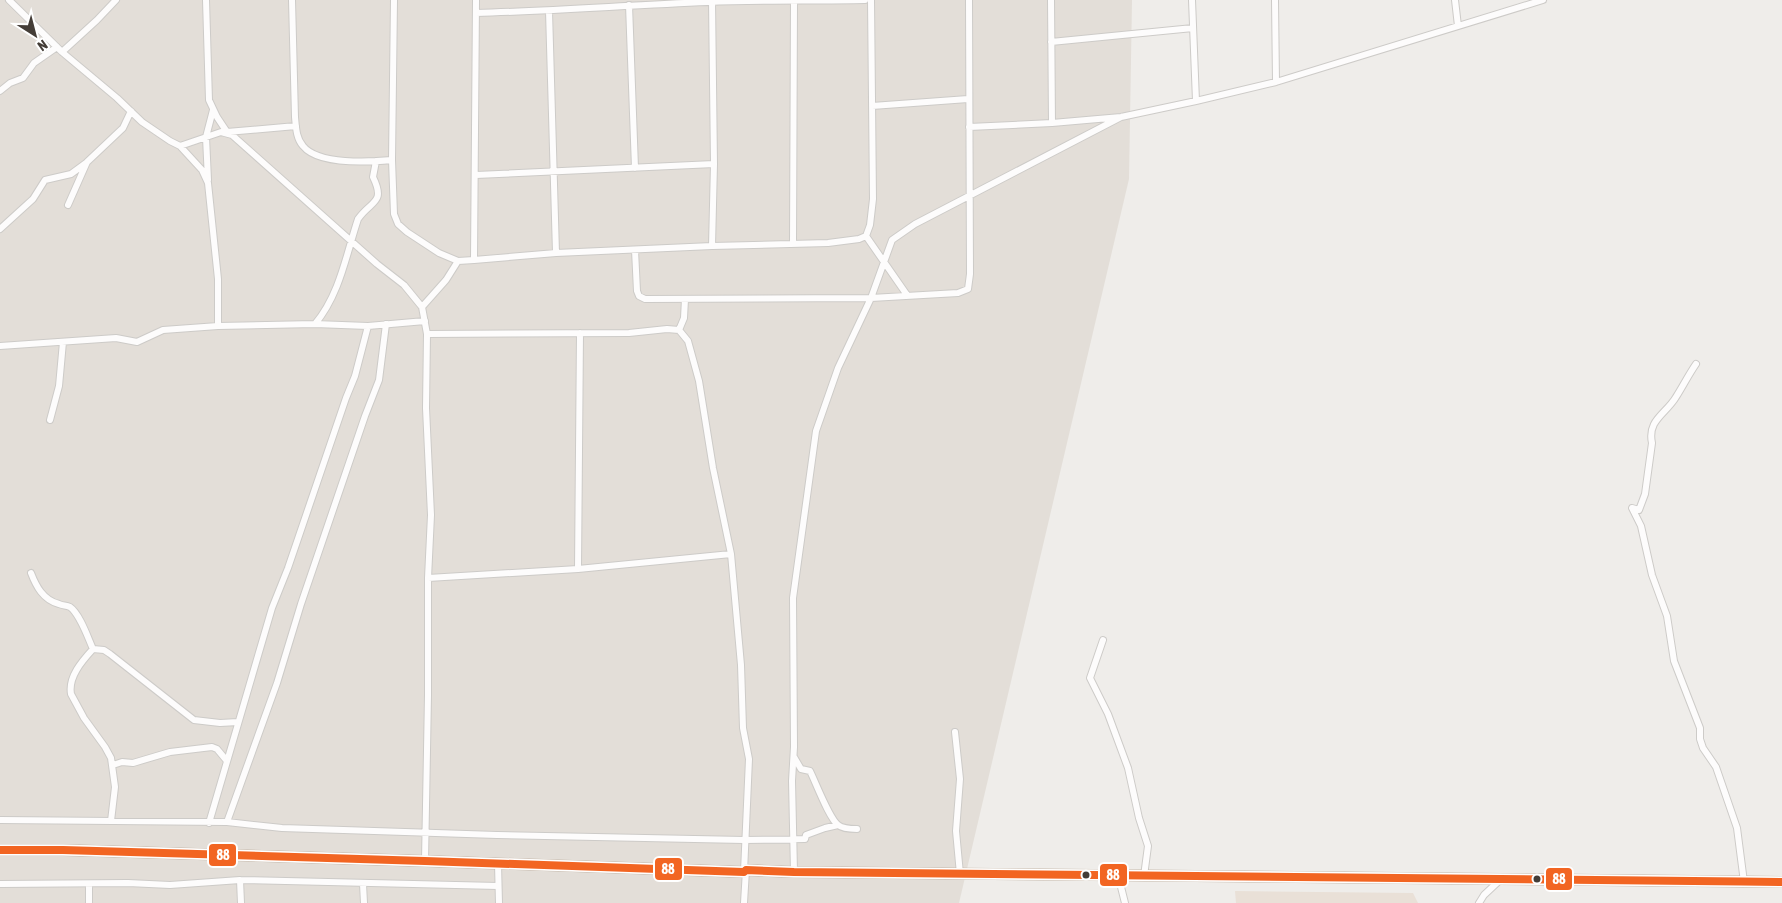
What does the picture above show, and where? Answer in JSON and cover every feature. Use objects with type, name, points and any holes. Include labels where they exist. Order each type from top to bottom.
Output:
[{"type":"highway","points":[[0,850],[63,850],[794,872],[1782,882]]},
{"type":"street","points":[[9,0],[60,49],[142,122],[180,146],[202,170],[208,183]]},
{"type":"street","points":[[0,91],[6,85],[23,78],[34,63],[60,49],[97,20],[116,0]]},
{"type":"street","points":[[206,0],[210,100],[213,110],[227,132],[377,264],[404,285],[422,307],[427,334],[426,408],[430,515],[425,861]]},
{"type":"street","points":[[292,0],[296,133],[302,145],[312,155],[326,158],[392,160]]},
{"type":"street","points":[[394,0],[392,160],[394,214],[398,224],[407,232],[440,253],[458,261],[556,253],[828,243],[859,239],[866,236],[870,225],[873,199],[871,0]]},
{"type":"street","points":[[474,260],[476,0]]},
{"type":"street","points":[[476,13],[549,12],[629,5],[712,1],[865,0]]},
{"type":"street","points":[[635,250],[639,296],[645,299],[871,298],[958,293],[968,288],[970,274],[969,0]]},
{"type":"street","points":[[1051,0],[1052,123]]},
{"type":"street","points":[[1192,0],[1196,101]]},
{"type":"street","points":[[1275,0],[1276,82]]},
{"type":"street","points":[[1455,0],[1458,26]]},
{"type":"street","points":[[969,127],[1121,117],[1196,101],[1276,82],[1542,0]]},
{"type":"street","points":[[712,1],[714,164],[712,246]]},
{"type":"street","points":[[793,244],[794,1]]},
{"type":"street","points":[[629,5],[635,168]]},
{"type":"street","points":[[549,12],[556,253]]},
{"type":"street","points":[[1052,42],[1193,28]]},
{"type":"street","points":[[872,106],[968,99]]},
{"type":"street","points":[[213,110],[206,137],[208,183],[218,278],[218,326]]},
{"type":"street","points":[[0,229],[33,199],[45,180],[71,174],[86,162],[118,133],[131,112]]},
{"type":"street","points":[[794,872],[795,839],[792,780],[794,756],[793,598],[816,431],[838,368],[871,298],[892,240],[900,233],[970,195],[1121,117]]},
{"type":"street","points":[[180,146],[221,132],[296,126]]},
{"type":"street","points":[[316,324],[334,297],[358,219],[378,198],[378,185],[373,177],[376,161]]},
{"type":"street","points":[[68,205],[86,162]]},
{"type":"street","points":[[476,175],[714,164]]},
{"type":"street","points":[[866,236],[907,295]]},
{"type":"street","points":[[422,307],[446,280],[458,261]]},
{"type":"street","points":[[679,330],[684,318],[685,299]]},
{"type":"street","points":[[0,346],[116,338],[137,342],[163,330],[218,326],[316,324],[368,326],[425,320]]},
{"type":"street","points":[[227,822],[277,683],[301,604],[379,380],[386,324]]},
{"type":"street","points":[[209,823],[272,608],[288,568],[355,376],[368,326]]},
{"type":"street","points":[[427,334],[629,334],[667,329],[679,330],[688,342],[699,381],[713,468],[731,554],[740,656],[743,728],[749,759],[744,840],[744,903]]},
{"type":"street","points":[[578,570],[580,333]]},
{"type":"street","points":[[50,420],[59,386],[64,342]]},
{"type":"street","points":[[1696,364],[1673,403],[1655,421],[1650,435],[1652,443],[1645,494],[1638,510],[1632,508],[1641,526],[1652,575],[1667,616],[1674,661],[1700,728],[1700,739],[1703,748],[1716,767],[1737,828],[1744,882]]},
{"type":"street","points":[[428,578],[578,570],[731,554]]},
{"type":"street","points":[[31,573],[34,582],[48,599],[73,609],[93,649]]},
{"type":"street","points":[[1103,640],[1090,678],[1108,714],[1128,768],[1139,818],[1148,846],[1144,876]]},
{"type":"street","points":[[93,649],[104,650],[110,654],[194,720],[220,724],[238,722]]},
{"type":"street","points":[[93,649],[76,671],[71,681],[70,690],[84,718],[105,747],[112,764],[115,787],[111,821]]},
{"type":"street","points":[[955,732],[960,779],[956,831],[960,874]]},
{"type":"street","points":[[112,764],[132,763],[170,752],[212,747],[217,749],[227,761]]},
{"type":"street","points":[[794,756],[801,769],[810,771],[829,812],[838,825],[848,829],[858,829]]},
{"type":"street","points":[[0,820],[227,822],[282,828],[425,833],[744,840],[805,839],[806,835],[838,825]]},
{"type":"street","points":[[498,864],[499,903]]},
{"type":"street","points":[[1118,875],[1125,903]]},
{"type":"street","points":[[1479,903],[1484,894],[1502,878]]},
{"type":"street","points":[[0,884],[29,882],[170,885],[240,880],[498,886]]},
{"type":"street","points":[[240,880],[241,903]]},
{"type":"street","points":[[89,884],[89,903]]},
{"type":"street","points":[[363,884],[364,903]]},
{"type":"shaded area","points":[[0,0],[1132,0],[1129,179],[959,903],[0,903]]},
{"type":"shaded area","points":[[1235,891],[1413,893],[1418,903],[1236,903]]},
{"type":"transit line","name":"88","points":[[0,850],[63,850],[744,872],[746,870],[1782,882]]}]
